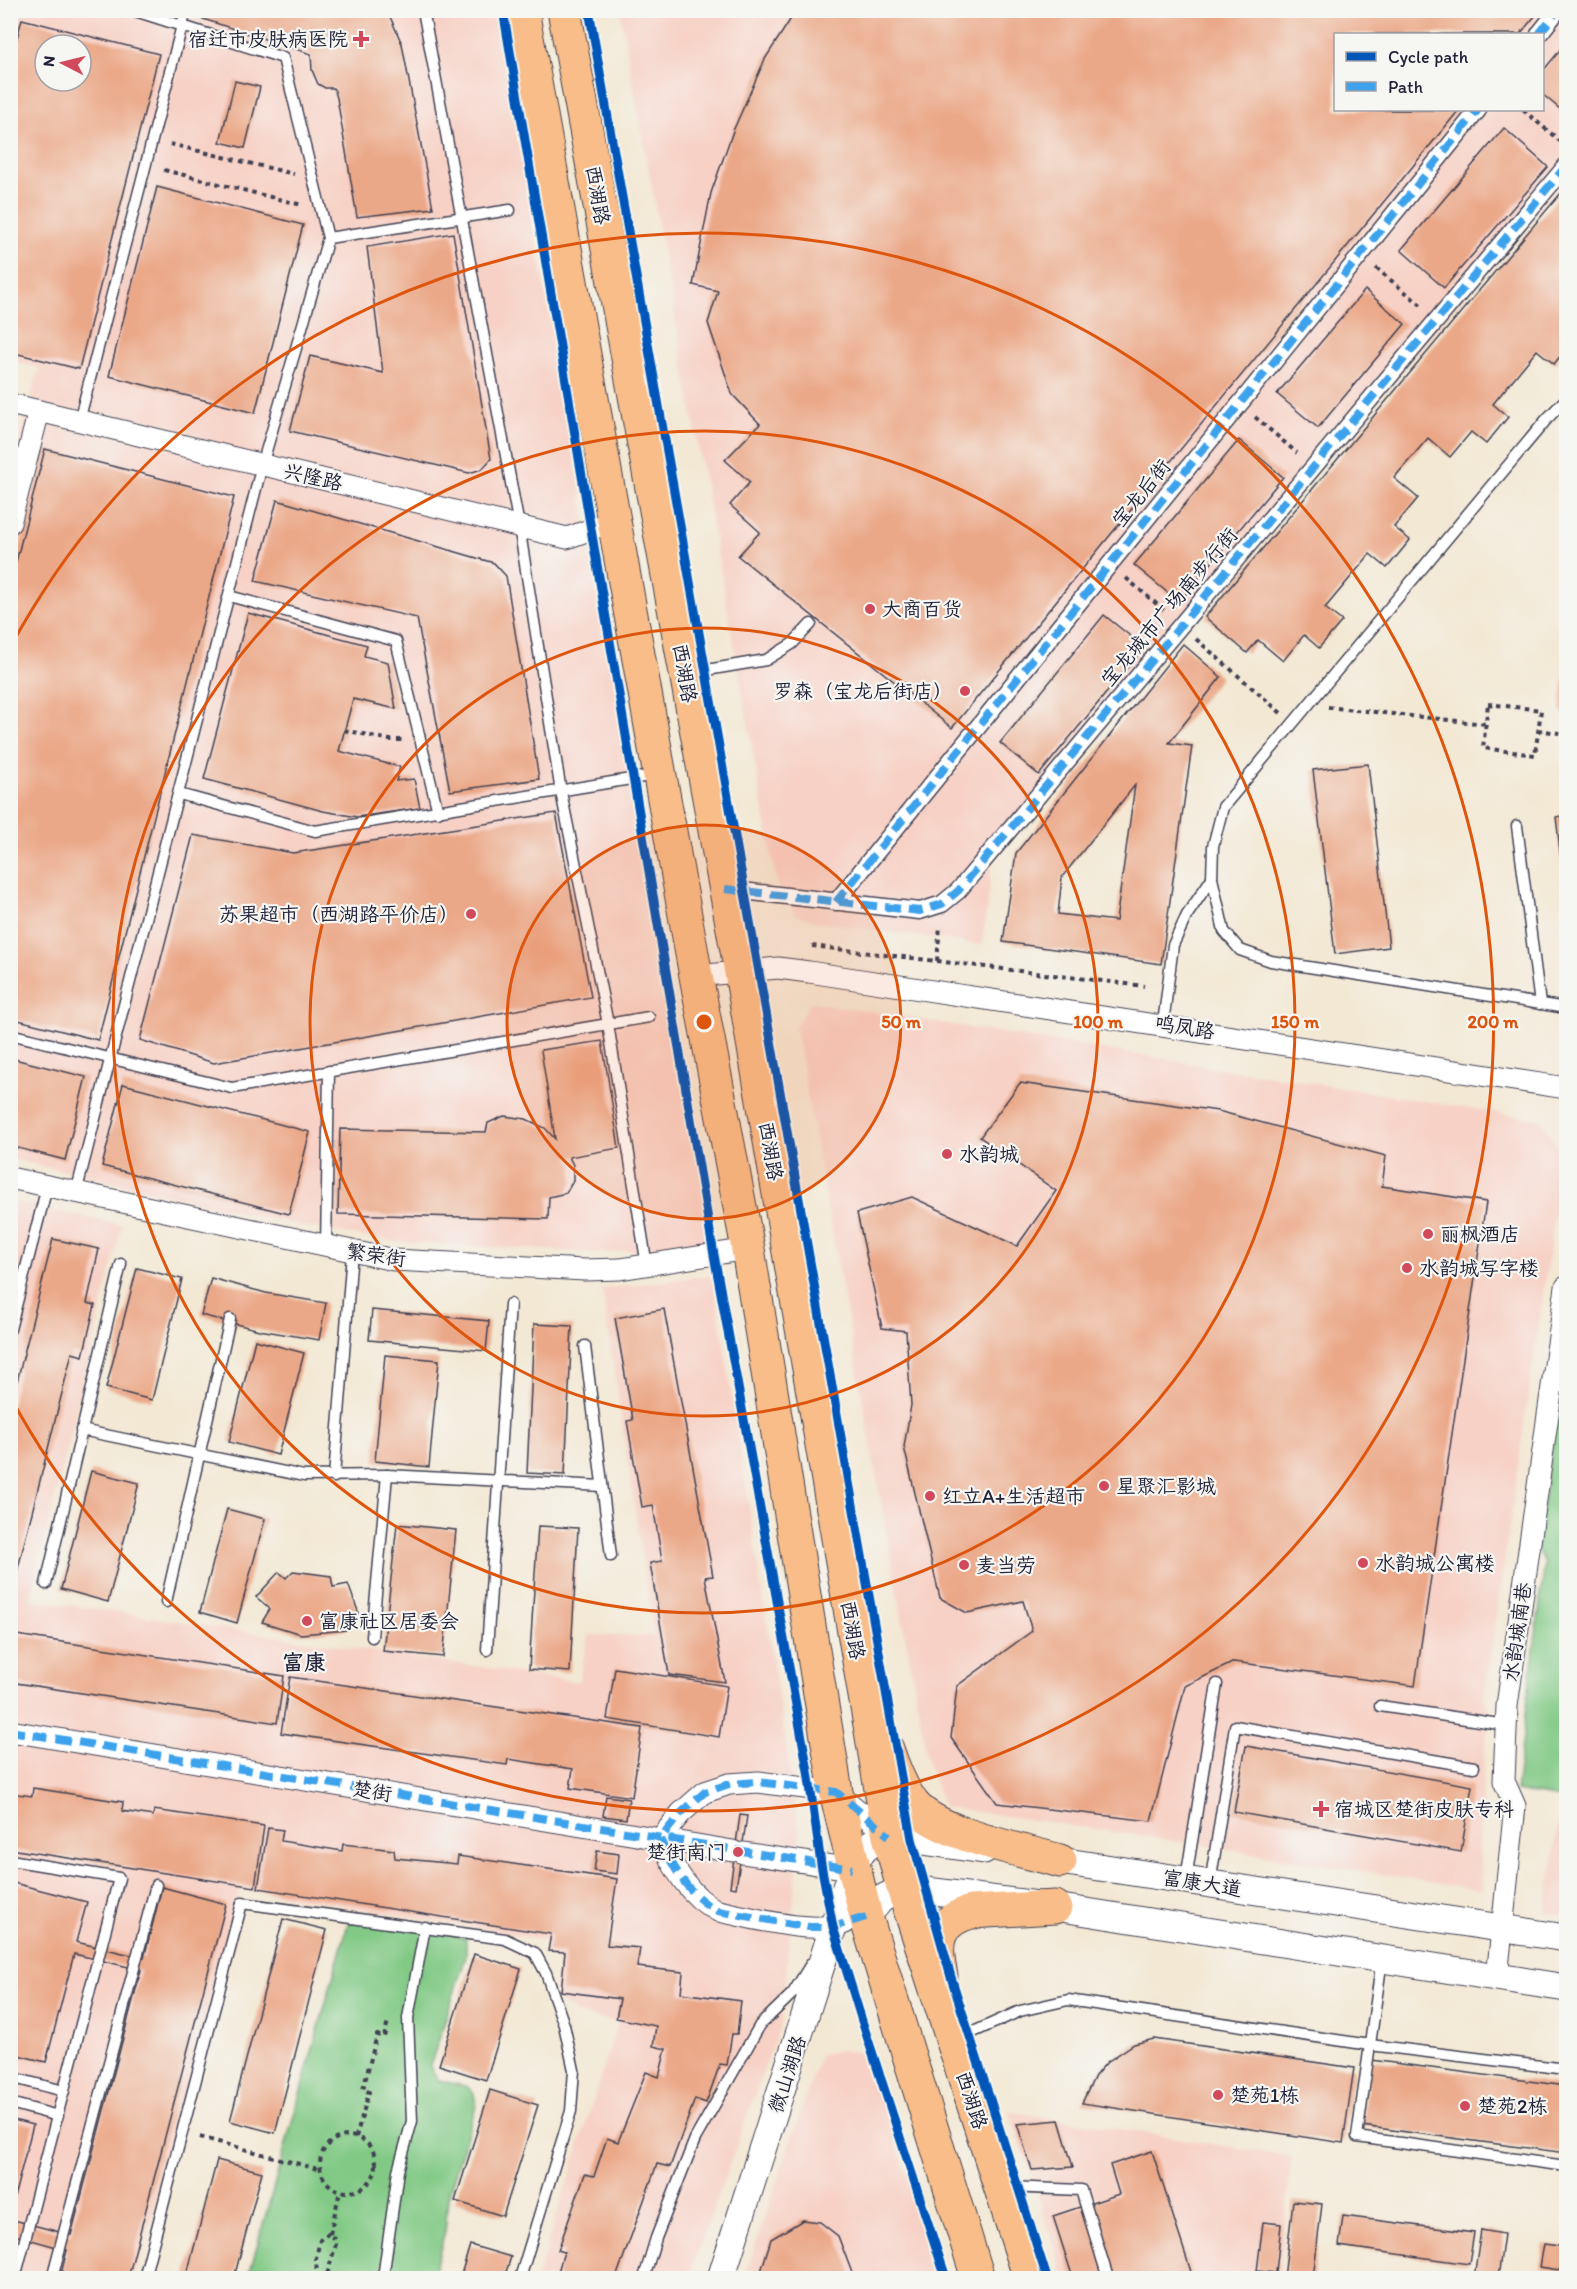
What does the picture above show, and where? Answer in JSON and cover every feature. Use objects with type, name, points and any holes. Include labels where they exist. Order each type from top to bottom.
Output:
[{"type":"main road","name":"西湖路","points":[[522,10],[696,976],[748,1250],[836,1792],[852,1869],[866,1917],[978,2278]]},
{"type":"main road","name":"西湖路","points":[[564,10],[741,972],[889,1836],[903,1888],[1030,2278]]},
{"type":"main road","points":[[860,1670],[892,1762],[914,1805],[950,1828],[1060,1861]]},
{"type":"main road","points":[[964,2078],[937,1958],[939,1938],[944,1925],[957,1916],[971,1912],[1055,1907]]},
{"type":"street","points":[[1540,33],[1558,10]]},
{"type":"street","name":"宝龙后街","points":[[836,903],[1477,111]]},
{"type":"street","name":"宝龙城市广场南步行街","points":[[942,904],[958,891],[1566,166]]},
{"type":"street","name":"兴隆路","points":[[10,405],[567,538],[614,521]]},
{"type":"street","points":[[10,523],[39,411]]},
{"type":"street","points":[[725,889],[920,911],[942,904]]},
{"type":"street","name":"鸣凤路","points":[[696,976],[778,968],[1163,1024],[1566,1088]]},
{"type":"street","name":"繁荣街","points":[[10,1178],[352,1253],[394,1260],[585,1270],[647,1266],[748,1250]]},
{"type":"street","name":"水韵城南巷","points":[[1497,1977],[1515,1806],[1504,1781],[1506,1725],[1566,1287]]},
{"type":"street","name":"楚街","points":[[10,1731],[852,1869]]},
{"type":"street","points":[[852,1869],[861,1851],[868,1844],[889,1836],[836,1792],[758,1782],[729,1784],[705,1792],[681,1813],[660,1839],[678,1874],[707,1906],[718,1911],[809,1927],[833,1927],[866,1917],[880,1899],[903,1888],[1055,1907],[1566,1988]]},
{"type":"street","name":"富康大道","points":[[889,1836],[1566,1938]]},
{"type":"street","name":"微山湖路","points":[[721,2278],[852,1869]]},
{"type":"lane","points":[[76,1193],[262,465],[328,238],[283,58],[132,10]]},
{"type":"lane","points":[[79,421],[186,10]]},
{"type":"lane","points":[[423,10],[519,526],[561,792],[608,1024],[647,1266]]},
{"type":"lane","points":[[328,238],[510,210]]},
{"type":"lane","points":[[1565,401],[1223,807],[1213,846],[1212,878],[1224,931],[1240,950],[1271,961],[1566,1008]]},
{"type":"lane","points":[[229,596],[396,641],[438,812]]},
{"type":"lane","points":[[686,673],[766,660],[792,644],[811,624]]},
{"type":"lane","points":[[179,794],[315,831],[660,774]]},
{"type":"lane","points":[[1517,826],[1539,1004]]},
{"type":"lane","points":[[1163,1024],[1173,945],[1187,915],[1212,878]]},
{"type":"lane","points":[[10,1034],[232,1088],[649,1017]]},
{"type":"lane","points":[[326,1247],[329,1071]]},
{"type":"lane","points":[[10,1329],[46,1187]]},
{"type":"lane","points":[[334,1477],[352,1253]]},
{"type":"lane","points":[[46,1584],[121,1264]]},
{"type":"lane","points":[[487,1650],[510,1304]]},
{"type":"lane","points":[[166,1602],[230,1319]]},
{"type":"lane","points":[[585,1346],[611,1556]]},
{"type":"lane","points":[[81,1430],[304,1476],[387,1474],[602,1486]]},
{"type":"lane","points":[[372,1637],[387,1474]]},
{"type":"lane","points":[[1198,1882],[1217,1684]]},
{"type":"lane","points":[[1380,1706],[1506,1725]]},
{"type":"lane","points":[[1198,1882],[1235,1726],[1473,1767]]},
{"type":"lane","points":[[10,1860],[119,1878],[15,2278]]},
{"type":"lane","points":[[52,2278],[156,1885]]},
{"type":"lane","points":[[144,2278],[242,1903],[424,1926],[505,1939],[535,1953],[546,1973],[564,2025],[574,2070],[571,2111],[520,2278]]},
{"type":"lane","points":[[383,2278],[398,2171],[412,2121],[408,2018],[424,1926]]},
{"type":"lane","points":[[644,2278],[656,2238],[695,2139],[760,2025],[793,1993],[833,1927]]},
{"type":"lane","points":[[1382,1959],[1357,2137],[1566,2166]]},
{"type":"lane","points":[[969,2034],[1020,2011],[1068,2000],[1370,2045],[1566,2069]]},
{"type":"lane","points":[[10,2077],[64,2091]]},
{"type":"lane","points":[[10,2103],[58,2116]]},
{"type":"lane","points":[[1000,2187],[1081,2190],[1108,2278]]},
{"type":"path","points":[[1524,111],[1566,146]]},
{"type":"path","points":[[152,140],[313,178]]},
{"type":"path","points":[[146,166],[321,210]]},
{"type":"path","points":[[1360,255],[1438,319]]},
{"type":"path","points":[[1240,404],[1314,467]]},
{"type":"path","points":[[1110,565],[1293,723]]},
{"type":"path","points":[[1488,704],[1541,710],[1538,730],[1535,755],[1483,748],[1488,704]]},
{"type":"path","points":[[1308,705],[1486,724]]},
{"type":"path","points":[[344,730],[390,740],[421,739]]},
{"type":"path","points":[[1538,730],[1566,734]]},
{"type":"path","points":[[937,961],[942,904]]},
{"type":"path","points":[[808,946],[1144,986]]},
{"type":"path","points":[[356,2137],[369,2092],[363,2089],[377,2035],[384,2037],[393,1996],[411,2000]]},
{"type":"path","points":[[182,2132],[321,2170]]},
{"type":"path","points":[[346,2136],[356,2137],[371,2147],[375,2156],[375,2174],[362,2188],[353,2192],[340,2191],[331,2187],[321,2170],[323,2152],[329,2144],[346,2136]]},
{"type":"path","points":[[326,2278],[336,2244],[330,2234],[340,2191]]},
{"type":"path","points":[[317,2278],[316,2258],[320,2240],[325,2234],[330,2234]]},
{"type":"shaded area","points":[[11,11],[495,11],[715,1244],[603,1253],[394,1242],[307,1227],[11,1159],[10,473],[39,368],[11,361]]},
{"type":"shaded area","points":[[620,11],[1566,11],[1566,177],[994,849],[982,945],[818,922],[796,915],[777,885]]},
{"type":"shaded area","name":"水韵城","points":[[811,1002],[1542,1120],[1563,1159],[1484,1698],[1491,1715],[1485,1744],[1479,1851],[1483,1891],[1202,1845],[944,1807],[929,1767],[795,1027]]},
{"type":"shaded area","points":[[11,1201],[122,1225],[30,1599],[578,1682],[589,1635],[654,1636],[602,1289],[713,1275],[800,1836],[781,2023],[688,2278],[537,2278],[618,2022],[578,2014],[559,2000],[555,1984],[559,1956],[545,1954],[546,1940],[240,1888],[135,2278],[11,2278]]},
{"type":"shaded area","points":[[1566,1765],[1566,1916],[1546,1913]]},
{"type":"shaded area","points":[[840,2050],[865,2053],[943,2278],[744,2278],[820,2055]]},
{"type":"shaded area","points":[[1009,2111],[1292,2157],[1279,2278],[1065,2278]]},
{"type":"green space","points":[[1566,1348],[1566,1767],[1562,1798],[1516,1791],[1545,1563],[1536,1549]]},
{"type":"green space","points":[[357,1920],[454,1935],[466,1939],[466,1957],[430,2066],[438,2080],[468,2087],[474,2094],[476,2106],[448,2197],[445,2232],[432,2278],[248,2278],[348,1924]]},
{"type":"building","points":[[199,10],[387,10],[402,44],[433,208],[357,217],[337,98],[334,88],[325,88],[318,84],[312,70],[311,54],[197,17]]},
{"type":"building","points":[[792,10],[1540,10],[1521,33],[1334,33],[1334,111],[1458,111],[952,728],[738,556],[760,532],[730,505],[750,482],[725,460],[760,424],[732,394],[708,323],[718,291],[693,285],[711,193],[733,131],[765,59],[792,17]]},
{"type":"building","points":[[22,19],[77,33],[33,33],[33,93],[93,93],[93,37],[159,54],[79,369],[10,352],[10,64]]},
{"type":"building","points":[[1566,43],[1566,114],[1544,96],[1544,70]]},
{"type":"building","points":[[235,81],[260,87],[245,148],[220,142]]},
{"type":"building","points":[[1504,128],[1548,167],[1444,288],[1401,250]]},
{"type":"building","points":[[157,187],[303,225],[255,413],[109,376]]},
{"type":"building","points":[[1566,187],[1566,273],[1564,276],[1566,278],[1566,317],[1561,323],[1566,327],[1566,349],[1554,364],[1537,350],[1493,404],[1508,417],[1486,444],[1471,432],[1450,457],[1428,438],[1394,478],[1418,498],[1394,527],[1410,540],[1387,568],[1370,554],[1325,608],[1342,621],[1319,648],[1304,635],[1283,661],[1258,640],[1247,653],[1205,617]]},
{"type":"building","points":[[453,233],[491,459],[482,469],[469,473],[290,431],[310,356],[383,373],[367,247]]},
{"type":"building","points":[[1365,290],[1405,324],[1318,428],[1277,394]]},
{"type":"building","points":[[1239,440],[1283,477],[1179,602],[1134,565]]},
{"type":"building","points":[[45,449],[234,497],[98,1040],[10,1018],[10,585]]},
{"type":"building","points":[[277,500],[494,563],[506,576],[539,779],[450,791],[417,618],[255,581]]},
{"type":"building","points":[[248,613],[367,645],[364,656],[388,662],[396,709],[353,699],[339,751],[400,767],[396,781],[414,779],[420,808],[357,817],[323,811],[204,779]]},
{"type":"building","points":[[1104,615],[1144,647],[1039,775],[1000,743]]},
{"type":"building","points":[[1183,644],[1221,677],[1169,743],[1192,746],[1161,964],[1003,942],[1016,853]],"holes":[[[1135,785],[1116,921],[1058,914],[1062,877]]]},
{"type":"building","points":[[1566,672],[1566,712],[1560,711]]},
{"type":"building","points":[[1368,764],[1389,947],[1335,954],[1313,770]]},
{"type":"building","points":[[556,813],[591,997],[214,1063],[140,1040],[193,835],[293,853]]},
{"type":"building","points":[[1566,815],[1566,892],[1565,892],[1556,817]]},
{"type":"building","points":[[602,1041],[619,1148],[569,1157],[573,1165],[573,1181],[566,1193],[549,1197],[548,1219],[338,1214],[340,1129],[486,1132],[488,1123],[504,1116],[526,1119],[545,1128],[555,1139],[541,1050]]},
{"type":"building","points":[[10,1058],[86,1077],[65,1160],[10,1146]]},
{"type":"building","name":"水韵城","points":[[1020,1083],[1218,1111],[1386,1156],[1382,1186],[1486,1202],[1415,1686],[1234,1662],[1185,1686],[1151,1821],[997,1803],[951,1738],[957,1686],[1032,1631],[1023,1601],[967,1613],[940,1598],[904,1447],[911,1405],[906,1331],[882,1328],[857,1213],[912,1197],[1017,1246],[1056,1191],[980,1137]]},
{"type":"building","points":[[123,1084],[310,1132],[289,1214],[102,1166]]},
{"type":"building","points":[[53,1239],[99,1249],[87,1303],[95,1305],[83,1356],[72,1353],[11,1596],[10,1409]]},
{"type":"building","points":[[137,1268],[182,1279],[152,1400],[106,1388]]},
{"type":"building","points":[[211,1278],[266,1293],[326,1303],[319,1340],[259,1330],[201,1315]]},
{"type":"building","points":[[664,1309],[713,1576],[705,1577],[725,1682],[669,1675],[650,1563],[662,1561],[653,1505],[642,1507],[627,1421],[633,1420],[615,1318]]},
{"type":"building","points":[[372,1310],[489,1321],[486,1351],[369,1340]]},
{"type":"building","points":[[534,1324],[572,1326],[565,1475],[527,1473]]},
{"type":"building","points":[[255,1340],[304,1353],[278,1455],[229,1442]]},
{"type":"building","points":[[385,1355],[439,1360],[429,1467],[375,1461]]},
{"type":"building","points":[[91,1471],[139,1483],[108,1602],[61,1589]]},
{"type":"building","points":[[227,1509],[265,1519],[237,1623],[200,1612]]},
{"type":"building","points":[[397,1524],[456,1530],[443,1657],[383,1651]]},
{"type":"building","points":[[538,1526],[578,1528],[570,1672],[529,1669]]},
{"type":"building","points":[[293,1571],[331,1576],[333,1587],[348,1584],[359,1614],[342,1617],[346,1630],[301,1634],[262,1622],[270,1609],[256,1597],[279,1572],[286,1578]]},
{"type":"building","points":[[10,1634],[284,1676],[277,1723],[10,1682]]},
{"type":"building","points":[[615,1668],[727,1686],[719,1737],[607,1719]]},
{"type":"building","points":[[290,1677],[642,1728],[632,1797],[570,1788],[573,1769],[508,1759],[507,1765],[281,1733]]},
{"type":"building","points":[[1246,1746],[1472,1786],[1461,1852],[1234,1812]]},
{"type":"building","points":[[33,1788],[123,1802],[122,1811],[153,1816],[154,1810],[264,1826],[255,1887],[10,1849],[10,1793],[32,1796]]},
{"type":"building","points":[[606,1796],[629,1799],[626,1819],[603,1816]]},
{"type":"building","name":"楚街南门","points":[[740,1815],[747,1816],[736,1888],[730,1887]]},
{"type":"building","points":[[268,1828],[283,1830],[281,1841],[342,1851],[343,1844],[394,1850],[395,1858],[457,1864],[458,1856],[617,1879],[607,1945],[640,1948],[637,1967],[683,1972],[681,1993],[741,2001],[737,2034],[732,2034],[727,2065],[720,2064],[706,2103],[695,2099],[670,2167],[657,2164],[616,2278],[556,2278],[564,2252],[558,2250],[585,2174],[594,2176],[607,2138],[618,2142],[646,2072],[659,2077],[666,2049],[653,2046],[656,2026],[616,2018],[620,1999],[561,1991],[565,1952],[548,1951],[551,1934],[258,1888]]},
{"type":"building","points":[[597,1851],[619,1854],[617,1874],[594,1871]]},
{"type":"building","points":[[10,1882],[87,1902],[76,1942],[144,1958],[162,1887],[226,1904],[128,2278],[60,2278],[67,2250],[10,2234],[10,2219],[71,2235],[141,1970],[74,1954],[46,2062],[10,2053]]},
{"type":"building","points":[[283,1919],[327,1930],[275,2133],[230,2121]]},
{"type":"building","points":[[474,1954],[521,1969],[486,2080],[439,2065]]},
{"type":"building","name":"楚苑1栋","points":[[1154,2039],[1354,2068],[1343,2143],[1082,2103],[1095,2076],[1107,2062],[1134,2044]]},
{"type":"building","name":"楚苑2栋","points":[[1371,2060],[1566,2086],[1566,2153],[1362,2126]]},
{"type":"building","points":[[490,2090],[538,2105],[503,2216],[455,2201]]},
{"type":"building","points":[[10,2119],[33,2125],[11,2209],[10,2209]]},
{"type":"building","points":[[1059,2120],[1073,2167],[1032,2170],[1017,2124]]},
{"type":"building","points":[[1152,2151],[1193,2278],[1149,2278],[1148,2276],[1141,2278],[1073,2278],[1053,2216],[1119,2194],[1110,2165]]},
{"type":"building","points":[[217,2160],[262,2172],[234,2278],[186,2278]]},
{"type":"building","points":[[1293,2201],[1322,2204],[1313,2278],[1284,2278]]},
{"type":"building","points":[[1343,2216],[1474,2233],[1469,2264],[1339,2246]]},
{"type":"building","points":[[803,2220],[820,2222],[838,2236],[854,2278],[759,2278],[771,2239]]},
{"type":"building","points":[[1263,2222],[1281,2224],[1276,2273],[1257,2271]]},
{"type":"building","points":[[1481,2230],[1504,2234],[1498,2278],[1474,2278]]},
{"type":"building","points":[[1544,2244],[1566,2247],[1566,2271],[1540,2267]]},
{"type":"building","points":[[470,2245],[511,2257],[504,2278],[460,2278]]},
{"type":"marked path","points":[[1540,33],[1558,10]]},
{"type":"marked path","points":[[836,902],[1477,111]]},
{"type":"marked path","points":[[725,889],[920,911],[942,904],[958,891],[1566,166]]},
{"type":"marked path","points":[[10,1731],[852,1869]]},
{"type":"marked path","points":[[866,1917],[833,1927],[809,1927],[718,1911],[690,1889],[676,1870],[660,1839],[681,1813],[705,1792],[729,1784],[758,1782],[836,1792],[889,1836]]},
{"type":"cycle path","points":[[503,10],[714,1255],[808,1771],[821,1864],[833,1927],[946,2278]]},
{"type":"cycle path","points":[[589,10],[912,1839],[951,1977],[1047,2278]]},
{"type":"place","name":"宿迁市皮肤病医院","points":[[361,39]]},
{"type":"place","name":"大商百货","points":[[870,609]]},
{"type":"place","name":"罗森（宝龙后街店）","points":[[965,691]]},
{"type":"place","name":"苏果超市（西湖路平价店）","points":[[471,914]]},
{"type":"place","name":"水韵城","points":[[947,1154]]},
{"type":"place","name":"丽枫酒店","points":[[1428,1234]]},
{"type":"place","name":"水韵城写字楼","points":[[1407,1268]]},
{"type":"place","name":"星聚汇影城","points":[[1104,1486]]},
{"type":"place","name":"红立A+生活超市","points":[[930,1496]]},
{"type":"place","name":"水韵城公寓楼","points":[[1363,1563]]},
{"type":"place","name":"麦当劳","points":[[964,1565]]},
{"type":"place","name":"富康社区居委会","points":[[307,1621]]},
{"type":"place","name":"宿城区楚街皮肤专科","points":[[1321,1809]]},
{"type":"place","name":"楚街南门","points":[[738,1852]]},
{"type":"place","name":"楚苑1栋","points":[[1218,2095]]},
{"type":"place","name":"楚苑2栋","points":[[1465,2106]]},
{"type":"district","name":"富康","points":[[304,1662]]}]
